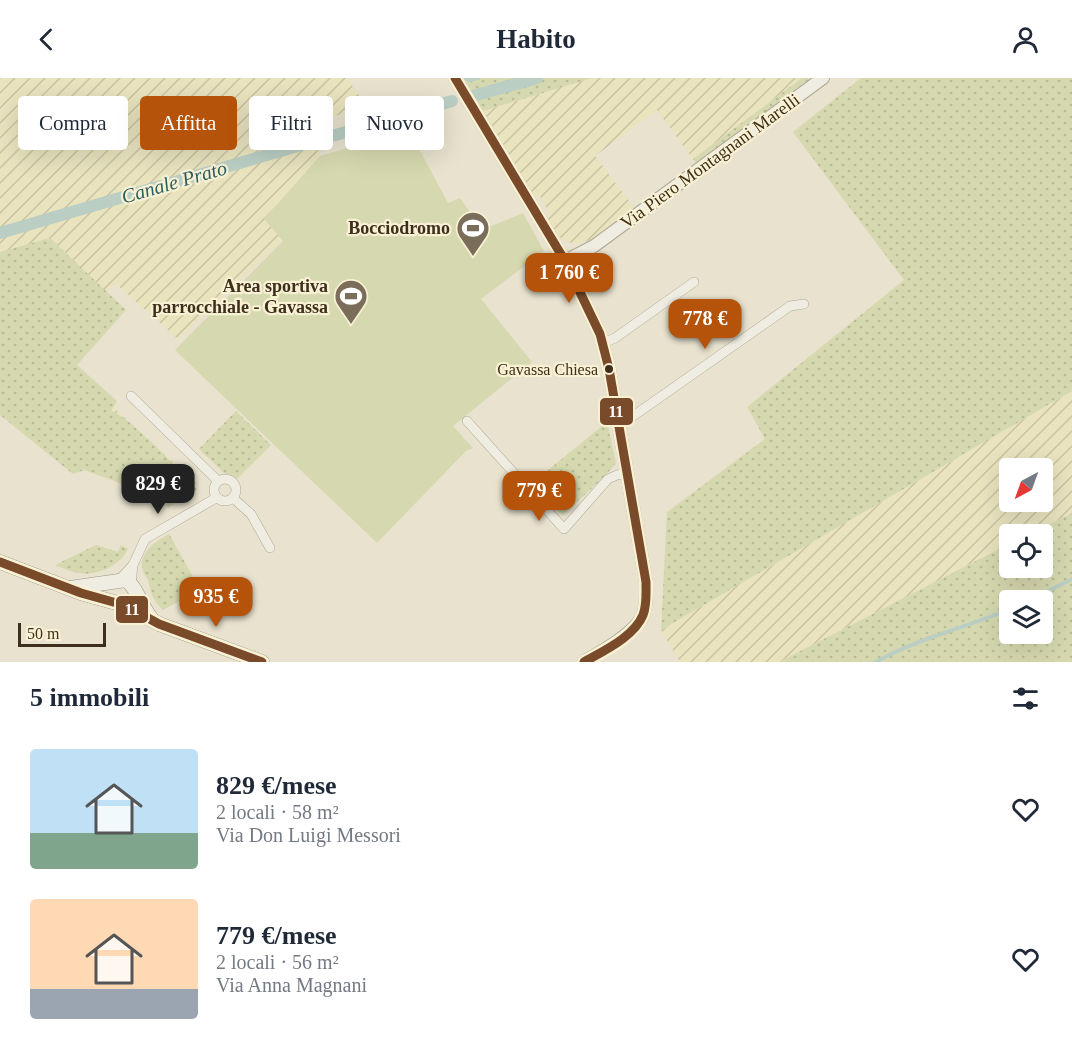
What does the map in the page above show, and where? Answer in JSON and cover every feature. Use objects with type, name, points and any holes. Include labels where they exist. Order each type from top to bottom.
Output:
[{"type":"main road","points":[[0,562],[91,596],[118,603],[159,624],[262,662]]},
{"type":"main road","points":[[68,588],[125,584]]},
{"type":"main road","points":[[118,603],[132,600],[125,584]]},
{"type":"main road","points":[[118,603],[109,590],[125,584]]},
{"type":"main road","points":[[125,584],[159,624]]},
{"type":"street","points":[[455,78],[565,261],[603,343],[628,473],[646,582],[646,598],[644,611],[634,627],[584,662]]},
{"type":"street","name":"Via Piero Montagnani Marelli","points":[[565,261],[594,246],[824,78]]},
{"type":"street","points":[[603,343],[615,338],[693,282]]},
{"type":"street","points":[[619,426],[790,306],[804,304]]},
{"type":"street","points":[[131,396],[218,481]]},
{"type":"street","points":[[467,422],[564,529],[608,479],[628,473]]},
{"type":"street","points":[[216,498],[214,487],[218,481],[225,479],[232,482],[235,488],[233,498]]},
{"type":"street","points":[[216,498],[223,501],[233,498]]},
{"type":"street","points":[[125,584],[145,539],[216,498]]},
{"type":"street","points":[[233,498],[251,514],[270,548]]},
{"type":"shaded area","points":[[0,78],[347,78],[359,96],[345,96],[345,113],[333,117],[333,96],[249,96],[249,150],[320,150],[320,173],[286,236],[178,339],[116,284],[37,337],[197,484],[185,487],[0,401]]},
{"type":"shaded area","points":[[592,78],[802,78],[693,159],[657,110],[595,156],[635,209],[591,240],[575,244],[557,235],[547,217],[550,215],[540,196],[535,197],[483,111]]},
{"type":"shaded area","points":[[1072,391],[1072,513],[1050,524],[999,524],[999,549],[779,662],[680,662],[661,630]]},
{"type":"green space","points":[[592,78],[483,111],[464,79]]},
{"type":"green space","points":[[802,78],[814,78],[697,165],[693,159]]},
{"type":"green space","points":[[861,78],[1072,78],[1072,391],[661,630],[667,512],[765,439],[747,407],[904,280],[793,132]]},
{"type":"green space","name":"Area sportiva parrocchiale - Gavassa","points":[[345,149],[420,150],[448,203],[460,198],[482,230],[523,213],[544,251],[481,299],[532,362],[453,426],[473,448],[466,451],[377,543],[175,350],[283,241],[264,219],[320,156]]},
{"type":"green space","points":[[50,238],[126,310],[77,365],[117,401],[111,411],[142,433],[197,489],[168,508],[164,499],[84,470],[73,474],[0,415],[0,252]]},
{"type":"green space","points":[[236,411],[271,445],[237,479],[225,474],[199,449]]},
{"type":"green space","points":[[607,422],[616,463],[563,515],[531,484]]},
{"type":"green space","points":[[1072,513],[1072,662],[779,662],[999,549],[999,578],[1053,578],[1053,524],[1050,524]]},
{"type":"green space","points":[[169,534],[200,589],[163,610],[152,596],[142,565],[149,549]]},
{"type":"green space","points":[[96,545],[118,552],[121,545],[128,549],[114,565],[93,573],[78,573],[55,565]]},
{"type":"waterway","points":[[466,78],[469,80],[478,78]]},
{"type":"waterway","name":"Canale Prato","points":[[473,96],[537,78]]},
{"type":"waterway","name":"Canale Prato","points":[[0,233],[452,101]]},
{"type":"waterway","points":[[1050,590],[1072,579]]},
{"type":"waterway","points":[[876,662],[908,646],[999,614]]},
{"type":"transit line","name":"11","points":[[455,78],[565,261],[600,334],[609,369],[646,582],[646,603],[643,615],[633,630],[617,643],[584,662]]},
{"type":"transit line","name":"11","points":[[0,562],[81,593],[124,605],[159,624],[262,662]]},
{"type":"place","name":"Bocciodromo","points":[[473,257]]},
{"type":"place","name":"Area sportiva parrocchiale - Gavassa","points":[[351,325]]},
{"type":"place","name":"Gavassa Chiesa","points":[[609,369]]}]
